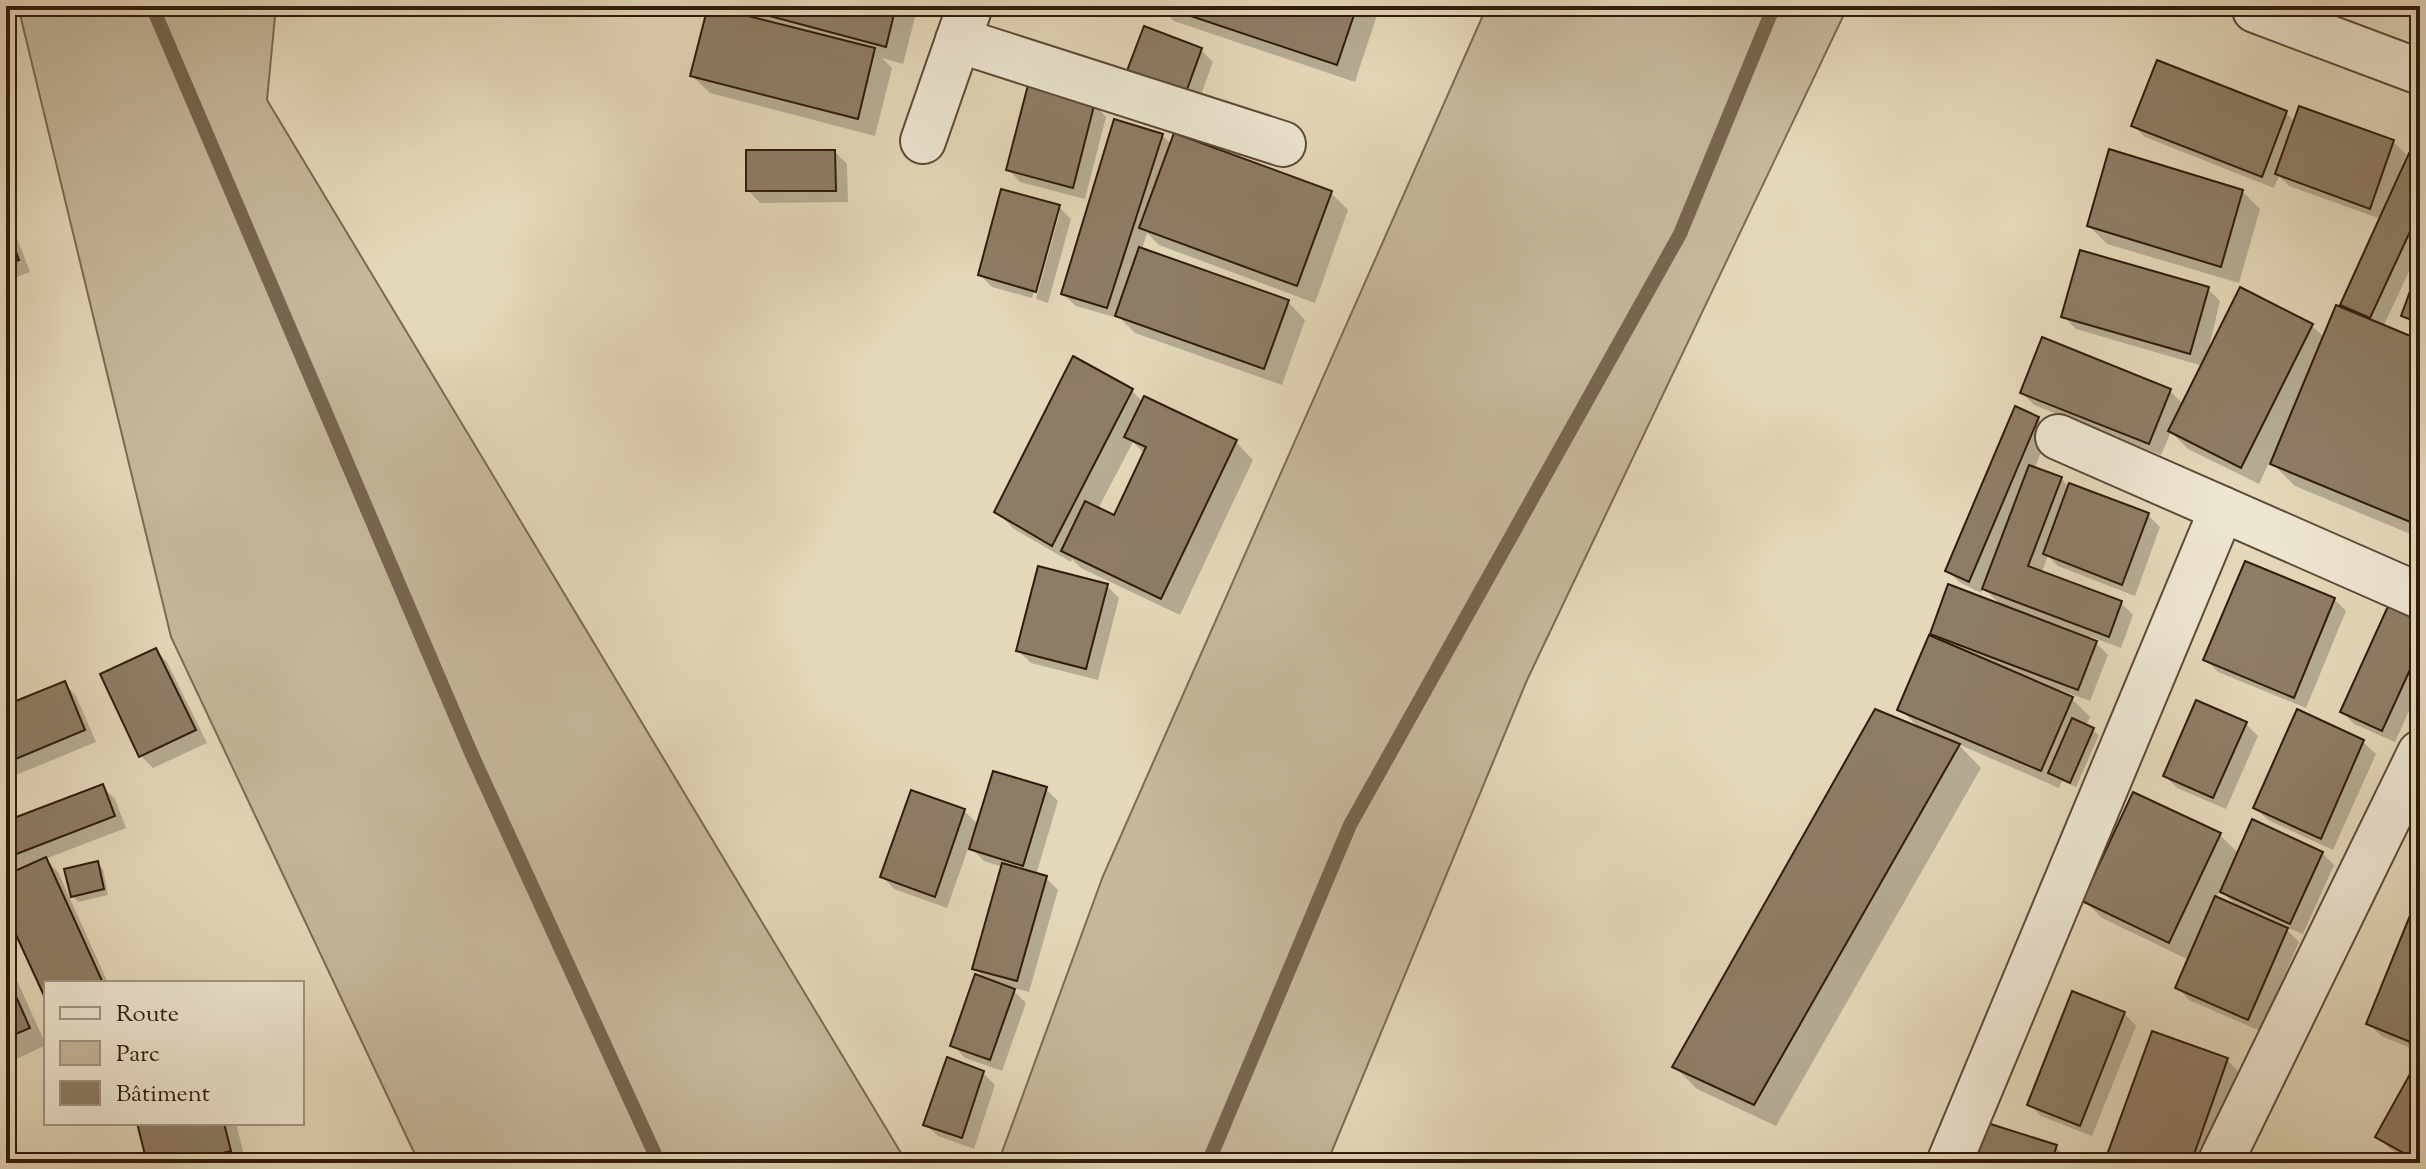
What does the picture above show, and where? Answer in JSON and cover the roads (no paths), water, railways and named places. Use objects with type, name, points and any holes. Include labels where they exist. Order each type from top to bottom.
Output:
[{"type":"street","points":[[2255,10],[2420,72]]},
{"type":"street","points":[[923,141],[964,23],[1283,144]]},
{"type":"street","points":[[2058,437],[2420,596]]},
{"type":"street","points":[[1949,1163],[2222,509]]},
{"type":"street","points":[[2220,1163],[2420,753]]},
{"type":"waterway","points":[[152,6],[472,755],[659,1163]]},
{"type":"waterway","points":[[1208,1163],[1350,825],[1680,234],[1774,6]]}]
